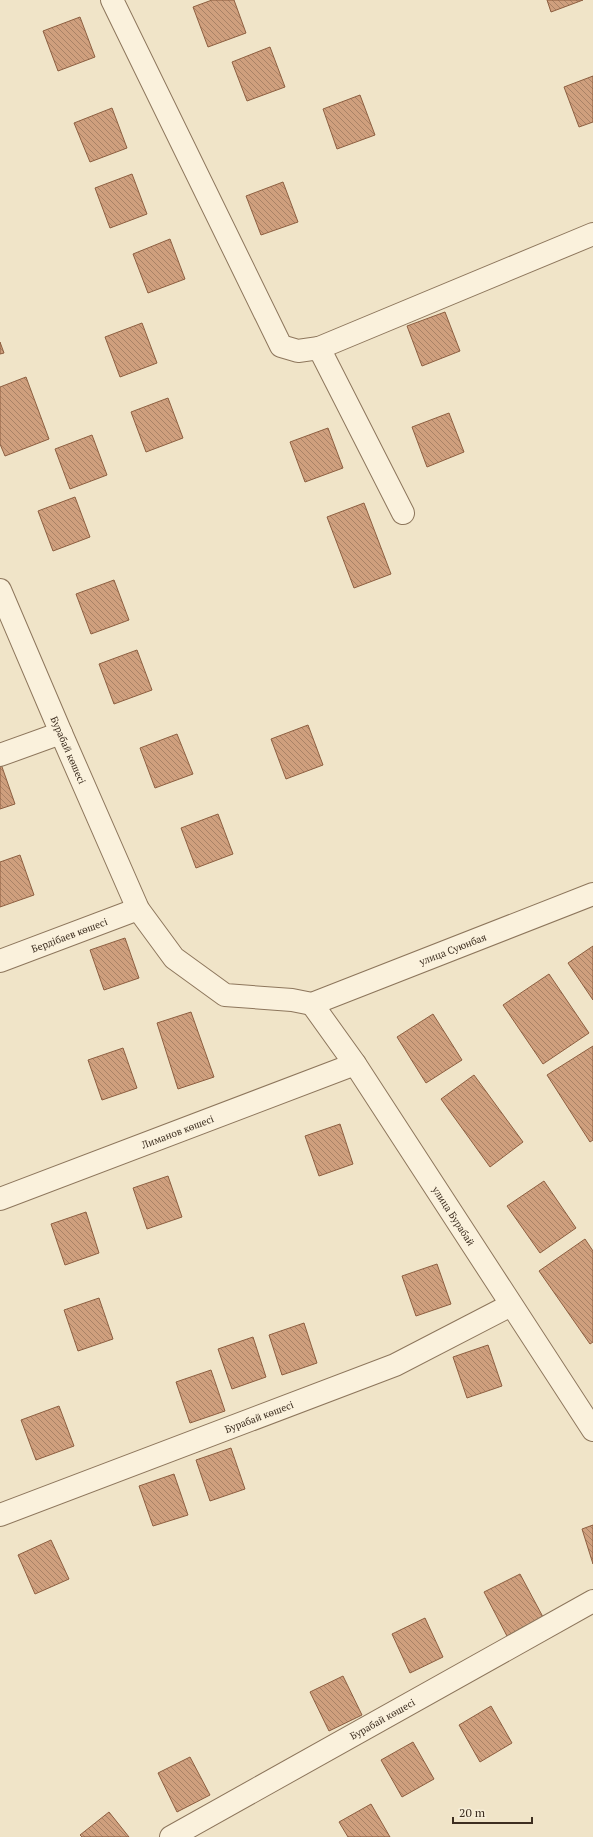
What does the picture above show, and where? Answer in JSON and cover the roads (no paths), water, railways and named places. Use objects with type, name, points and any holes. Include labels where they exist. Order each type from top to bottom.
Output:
[{"type":"street","points":[[112,0],[280,346],[298,351],[319,348],[593,234]]},
{"type":"street","points":[[319,348],[403,512]]},
{"type":"street","name":"Бурабай көшесі","points":[[0,590],[60,733],[138,909],[174,958],[225,995],[292,1000],[312,1004]]},
{"type":"street","points":[[0,755],[60,733]]},
{"type":"street","name":"улица Суюнбая","points":[[312,1004],[593,894]]},
{"type":"street","name":"Бердібаев көшесі","points":[[0,961],[138,909]]},
{"type":"street","name":"улица Бурабай","points":[[312,1004],[355,1064],[593,1430]]},
{"type":"street","name":"Лиманов көшесі","points":[[0,1199],[355,1064]]},
{"type":"street","name":"Бурабай көшесі","points":[[0,1515],[395,1365],[511,1305]]},
{"type":"street","name":"Бурабай көшесі","points":[[171,1837],[593,1601]]}]
